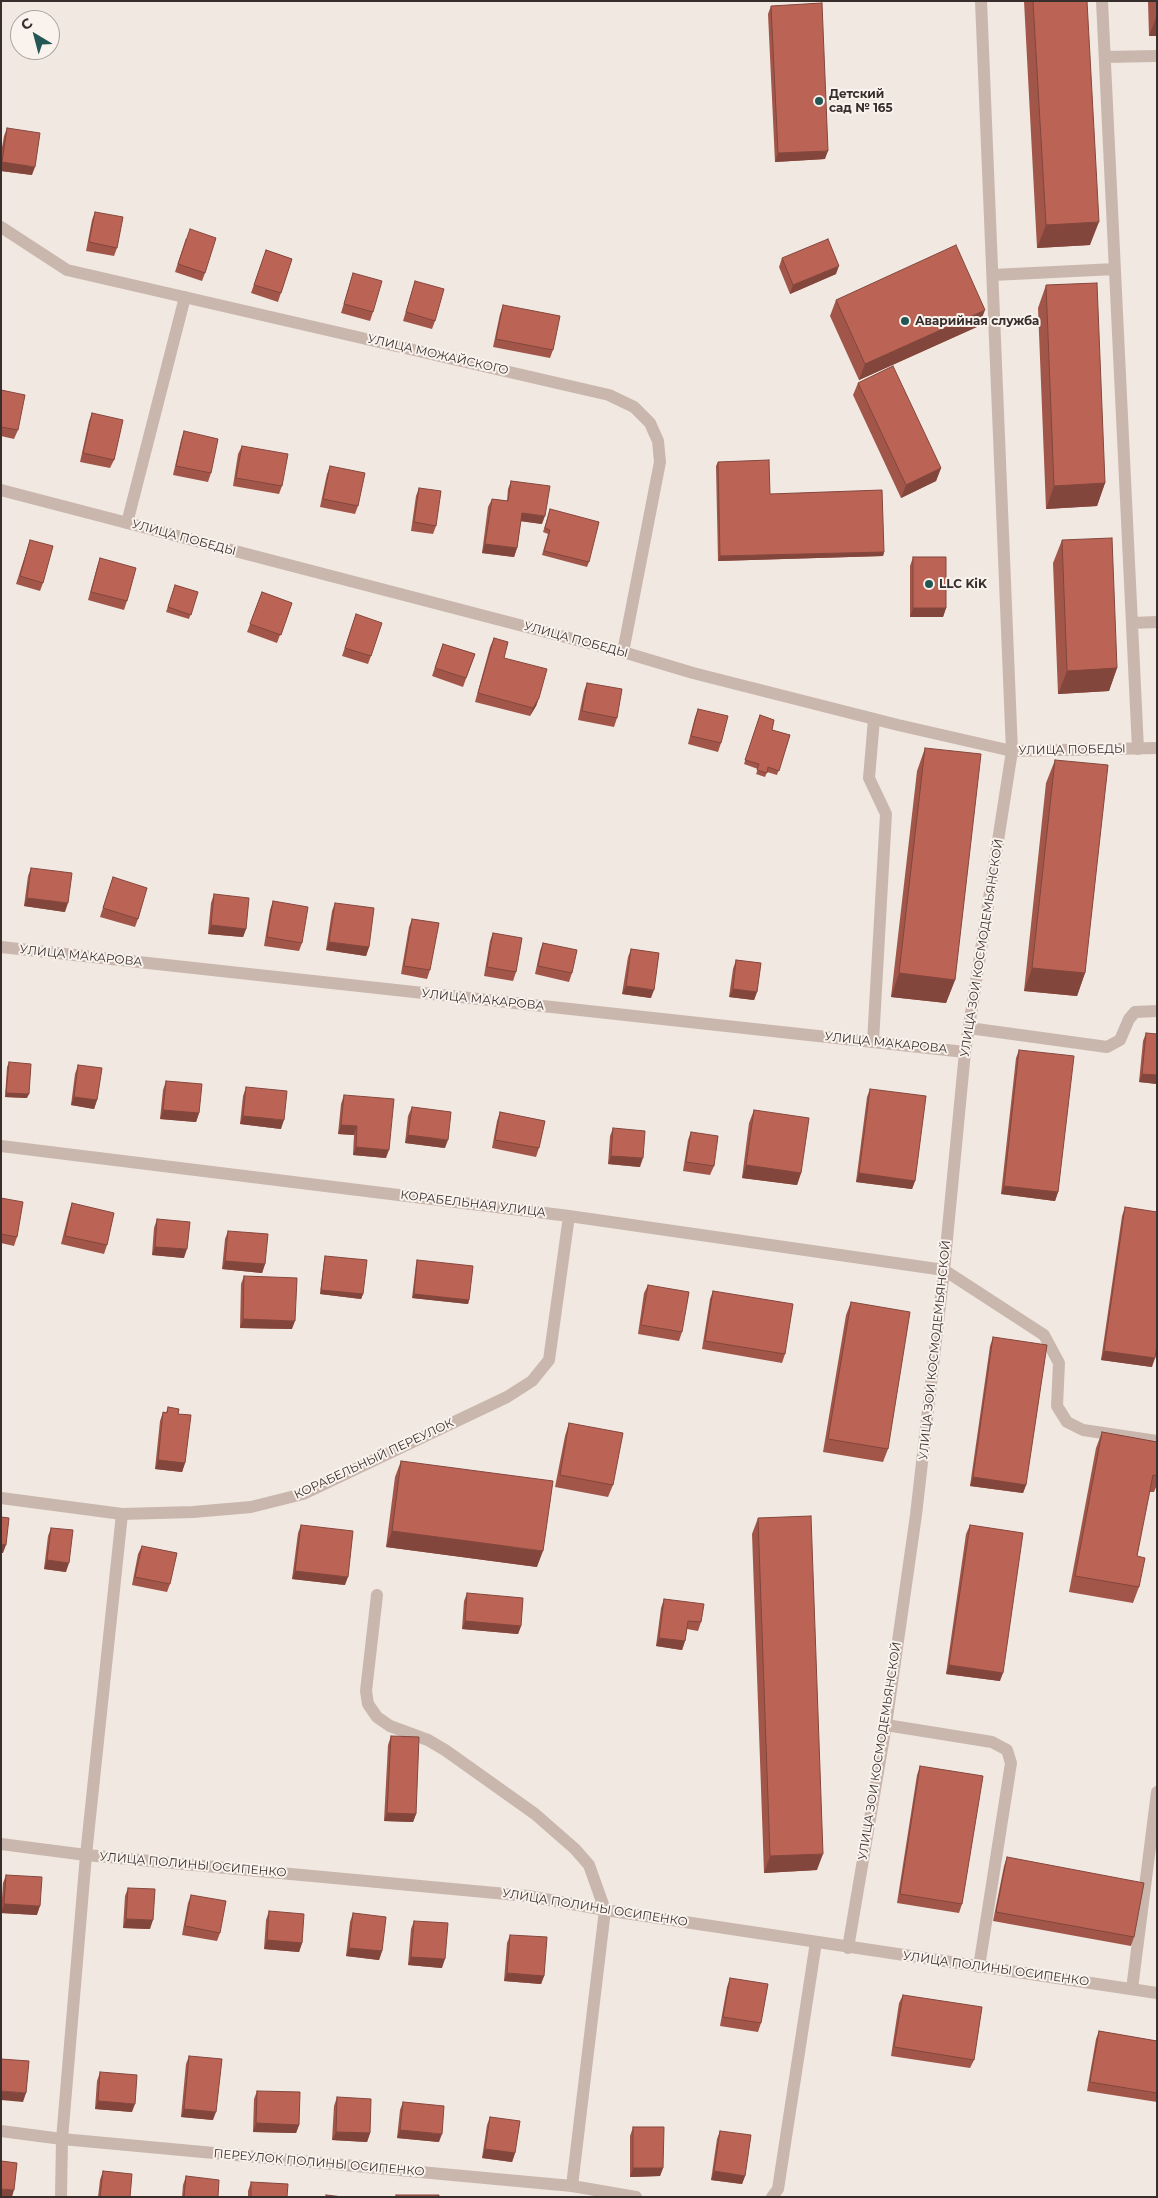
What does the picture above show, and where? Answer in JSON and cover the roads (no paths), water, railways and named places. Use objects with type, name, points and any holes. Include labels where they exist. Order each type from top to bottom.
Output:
[{"type":"street","name":"УЛИЦА ЗОИ КОСМОДЕМЬЯНСКОЙ","points":[[848,1948],[886,1725],[916,1515],[944,1270],[965,1052],[1012,751],[980,1]]},
{"type":"street","points":[[1102,1],[1138,749]]},
{"type":"street","points":[[1105,58],[1157,56]]},
{"type":"street","name":"УЛИЦА МОЖАЙСКОГО","points":[[1,227],[67,270],[609,395],[634,407],[650,423],[658,441],[660,462],[623,652]]},
{"type":"street","points":[[993,276],[1115,269]]},
{"type":"street","points":[[127,523],[185,297]]},
{"type":"street","name":"УЛИЦА ПОБЕДЫ","points":[[1,490],[623,652],[693,673],[874,719],[1012,751],[1157,748]]},
{"type":"street","points":[[1132,623],[1157,622]]},
{"type":"street","points":[[873,1042],[886,814],[869,778],[874,719]]},
{"type":"street","name":"УЛИЦА МАКАРОВА","points":[[1,947],[965,1052]]},
{"type":"street","points":[[969,1028],[1108,1047],[1120,1040],[1129,1019],[1135,1012],[1157,1011]]},
{"type":"street","name":"КОРАБЕЛЬНАЯ УЛИЦА","points":[[1,1146],[569,1216],[944,1270]]},
{"type":"street","name":"КОРАБЕЛЬНЫЙ ПЕРЕУЛОК","points":[[1,1498],[122,1514],[193,1512],[251,1507],[303,1494],[507,1397],[532,1381],[549,1360],[569,1216]]},
{"type":"street","points":[[944,1270],[1044,1335],[1058,1363],[1057,1406],[1067,1422],[1083,1430],[1157,1441]]},
{"type":"street","points":[[61,2197],[62,2139],[86,1855],[122,1514]]},
{"type":"street","points":[[377,1594],[366,1691],[368,1704],[376,1717],[390,1726],[428,1740],[445,1750],[536,1814],[590,1865],[606,1910],[572,2186]]},
{"type":"street","points":[[886,1725],[992,1742],[1007,1750],[1011,1763],[979,1967]]},
{"type":"street","points":[[1132,1989],[1157,1792]]},
{"type":"street","name":"УЛИЦА ПОЛИНЫ ОСИПЕНКО","points":[[1,1844],[86,1855],[528,1896],[848,1948],[1157,1993]]},
{"type":"street","points":[[772,2197],[778,2189],[816,1942]]},
{"type":"street","name":"ПЕРЕУЛОК ПОЛИНЫ ОСИПЕНКО","points":[[1,2131],[62,2139],[572,2186],[636,2197]]},
{"type":"place","name":"Детский сад № 165","points":[[819,101]]},
{"type":"place","name":"Аварийная служба","points":[[905,321]]},
{"type":"place","name":"LLC KiK","points":[[929,584]]}]
